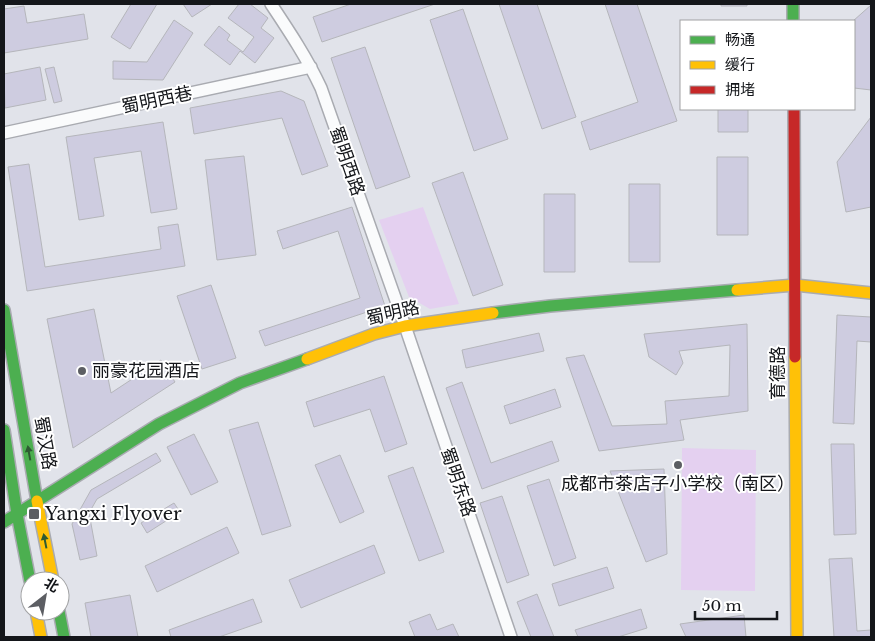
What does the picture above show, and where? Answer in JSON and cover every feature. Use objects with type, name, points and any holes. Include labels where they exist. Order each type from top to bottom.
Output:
[{"type":"main road","points":[[793,4],[793,20]]},
{"type":"main road","name":"育德路","points":[[794,110],[796,637]]},
{"type":"main road","name":"蜀明路","points":[[4,522],[159,424],[240,383],[374,334],[406,326],[550,306],[795,285],[871,292]]},
{"type":"main road","name":"蜀汉路","points":[[4,310],[51,571]]},
{"type":"main road","points":[[4,430],[28,571]]},
{"type":"main road","points":[[38,621],[42,637]]},
{"type":"main road","points":[[61,621],[64,637]]},
{"type":"street","name":"蜀明西路","points":[[271,4],[311,67],[321,88],[406,326]]},
{"type":"street","name":"蜀明西巷","points":[[4,132],[311,67]]},
{"type":"street","name":"蜀明东路","points":[[406,326],[511,637]]},
{"type":"shaded area","points":[[423,207],[459,304],[430,309],[409,297],[379,220]]},
{"type":"shaded area","points":[[682,448],[756,450],[755,591],[681,590]]},
{"type":"building","points":[[131,4],[157,4],[130,49],[111,37]]},
{"type":"building","points":[[183,4],[212,4],[192,17]]},
{"type":"building","points":[[239,4],[250,4],[268,18],[261,28],[274,38],[255,63],[240,51],[230,65],[204,45],[219,26],[230,35],[227,40],[243,52],[254,37],[228,18]]},
{"type":"building","points":[[351,4],[435,4],[322,42],[313,17]]},
{"type":"building","points":[[499,4],[537,4],[576,117],[542,129]]},
{"type":"building","points":[[605,4],[637,4],[677,121],[590,150],[581,122],[638,102]]},
{"type":"building","points":[[721,4],[747,4],[747,6],[721,6]]},
{"type":"building","points":[[871,5],[871,90],[855,88],[854,20]]},
{"type":"building","points":[[24,6],[27,23],[84,14],[88,39],[4,53],[4,9]]},
{"type":"building","points":[[463,9],[508,139],[474,151],[430,20]]},
{"type":"building","points":[[174,20],[193,33],[163,80],[113,79],[113,61],[147,62]]},
{"type":"building","points":[[365,47],[410,177],[376,189],[331,58]]},
{"type":"building","points":[[40,67],[46,100],[5,108],[4,74]]},
{"type":"building","points":[[54,67],[62,101],[54,103],[45,69]]},
{"type":"building","points":[[281,91],[304,101],[328,166],[302,175],[282,118],[194,134],[190,108]]},
{"type":"building","points":[[718,110],[748,110],[748,132],[718,132]]},
{"type":"building","points":[[871,117],[871,207],[846,212],[837,162]]},
{"type":"building","points":[[163,122],[177,209],[151,213],[141,151],[94,158],[104,216],[79,220],[66,137]]},
{"type":"building","points":[[244,156],[256,255],[217,260],[205,160]]},
{"type":"building","points":[[717,157],[748,157],[748,235],[717,235]]},
{"type":"building","points":[[29,164],[45,267],[161,249],[158,227],[178,224],[185,266],[27,291],[8,167]]},
{"type":"building","points":[[463,172],[503,285],[473,296],[432,183]]},
{"type":"building","points":[[629,184],[660,184],[660,262],[629,262]]},
{"type":"building","points":[[544,194],[575,194],[575,272],[544,272]]},
{"type":"building","points":[[352,207],[385,306],[265,346],[259,331],[360,298],[338,231],[283,249],[277,231]]},
{"type":"building","points":[[211,285],[236,358],[202,369],[177,296]]},
{"type":"building","name":"丽豪花园酒店","points":[[94,309],[111,393],[161,360],[175,382],[73,448],[47,319]]},
{"type":"building","points":[[837,315],[871,317],[871,342],[857,341],[854,424],[833,423]]},
{"type":"building","points":[[747,324],[748,411],[680,420],[684,440],[599,451],[566,358],[584,355],[612,426],[667,424],[665,401],[729,396],[730,345],[679,351],[683,363],[676,375],[649,357],[644,334]]},
{"type":"building","points":[[539,333],[544,351],[466,368],[462,350]]},
{"type":"building","points":[[384,376],[407,444],[385,452],[370,409],[314,427],[306,402]]},
{"type":"building","points":[[462,382],[491,463],[552,441],[559,461],[482,489],[446,388]]},
{"type":"building","points":[[555,389],[561,407],[510,424],[504,406]]},
{"type":"building","points":[[258,422],[291,526],[262,535],[229,430]]},
{"type":"building","points":[[194,434],[218,482],[191,495],[167,447]]},
{"type":"building","points":[[831,444],[854,444],[856,534],[834,535]]},
{"type":"building","points":[[156,453],[161,461],[97,499],[89,513],[97,556],[80,560],[72,524],[91,490]]},
{"type":"building","points":[[340,455],[364,512],[340,523],[315,465]]},
{"type":"building","points":[[413,467],[444,552],[419,561],[388,476]]},
{"type":"building","points":[[664,469],[667,554],[646,562],[610,471]]},
{"type":"building","points":[[549,479],[576,558],[554,566],[527,486]]},
{"type":"building","points":[[502,496],[529,575],[507,583],[480,503]]},
{"type":"building","points":[[174,503],[180,512],[147,533],[141,523]]},
{"type":"building","points":[[227,527],[239,553],[157,592],[145,566]]},
{"type":"building","points":[[374,545],[385,573],[301,608],[289,580]]},
{"type":"building","points":[[852,558],[857,631],[871,630],[871,637],[834,637],[829,559]]},
{"type":"building","points":[[607,567],[614,588],[559,606],[552,584]]},
{"type":"building","points":[[537,594],[554,637],[531,637],[517,602]]},
{"type":"building","points":[[130,595],[138,637],[91,637],[85,603]]},
{"type":"building","points":[[253,599],[262,622],[219,637],[171,637],[169,630]]},
{"type":"building","points":[[641,609],[647,628],[618,637],[578,637],[575,630]]},
{"type":"building","points":[[430,614],[437,630],[453,624],[459,637],[415,637],[409,622]]},
{"type":"building","points":[[744,615],[746,637],[686,637],[680,624]]},
{"type":"traffic: fast","points":[[793,4],[793,20]]},
{"type":"traffic: fast","points":[[493,313],[550,306],[737,290]]},
{"type":"traffic: fast","points":[[4,310],[37,501]]},
{"type":"traffic: fast","points":[[4,522],[159,424],[240,383],[307,359]]},
{"type":"traffic: fast","points":[[4,430],[17,514]]},
{"type":"traffic: fast","points":[[17,514],[28,571]]},
{"type":"traffic: fast","points":[[61,621],[64,637]]},
{"type":"traffic: slow","points":[[737,290],[795,285],[871,293]]},
{"type":"traffic: slow","points":[[307,359],[374,334],[405,326],[493,313]]},
{"type":"traffic: slow","points":[[795,357],[797,637]]},
{"type":"traffic: slow","points":[[37,501],[51,571]]},
{"type":"traffic: slow","points":[[38,621],[41,637]]},
{"type":"traffic: jam","points":[[794,110],[795,357]]},
{"type":"place","name":"丽豪花园酒店","points":[[82,371]]},
{"type":"place","name":"成都市茶店子小学校（南区）","points":[[678,465]]},
{"type":"place","name":"Yangxi Flyover","points":[[34,514]]}]
